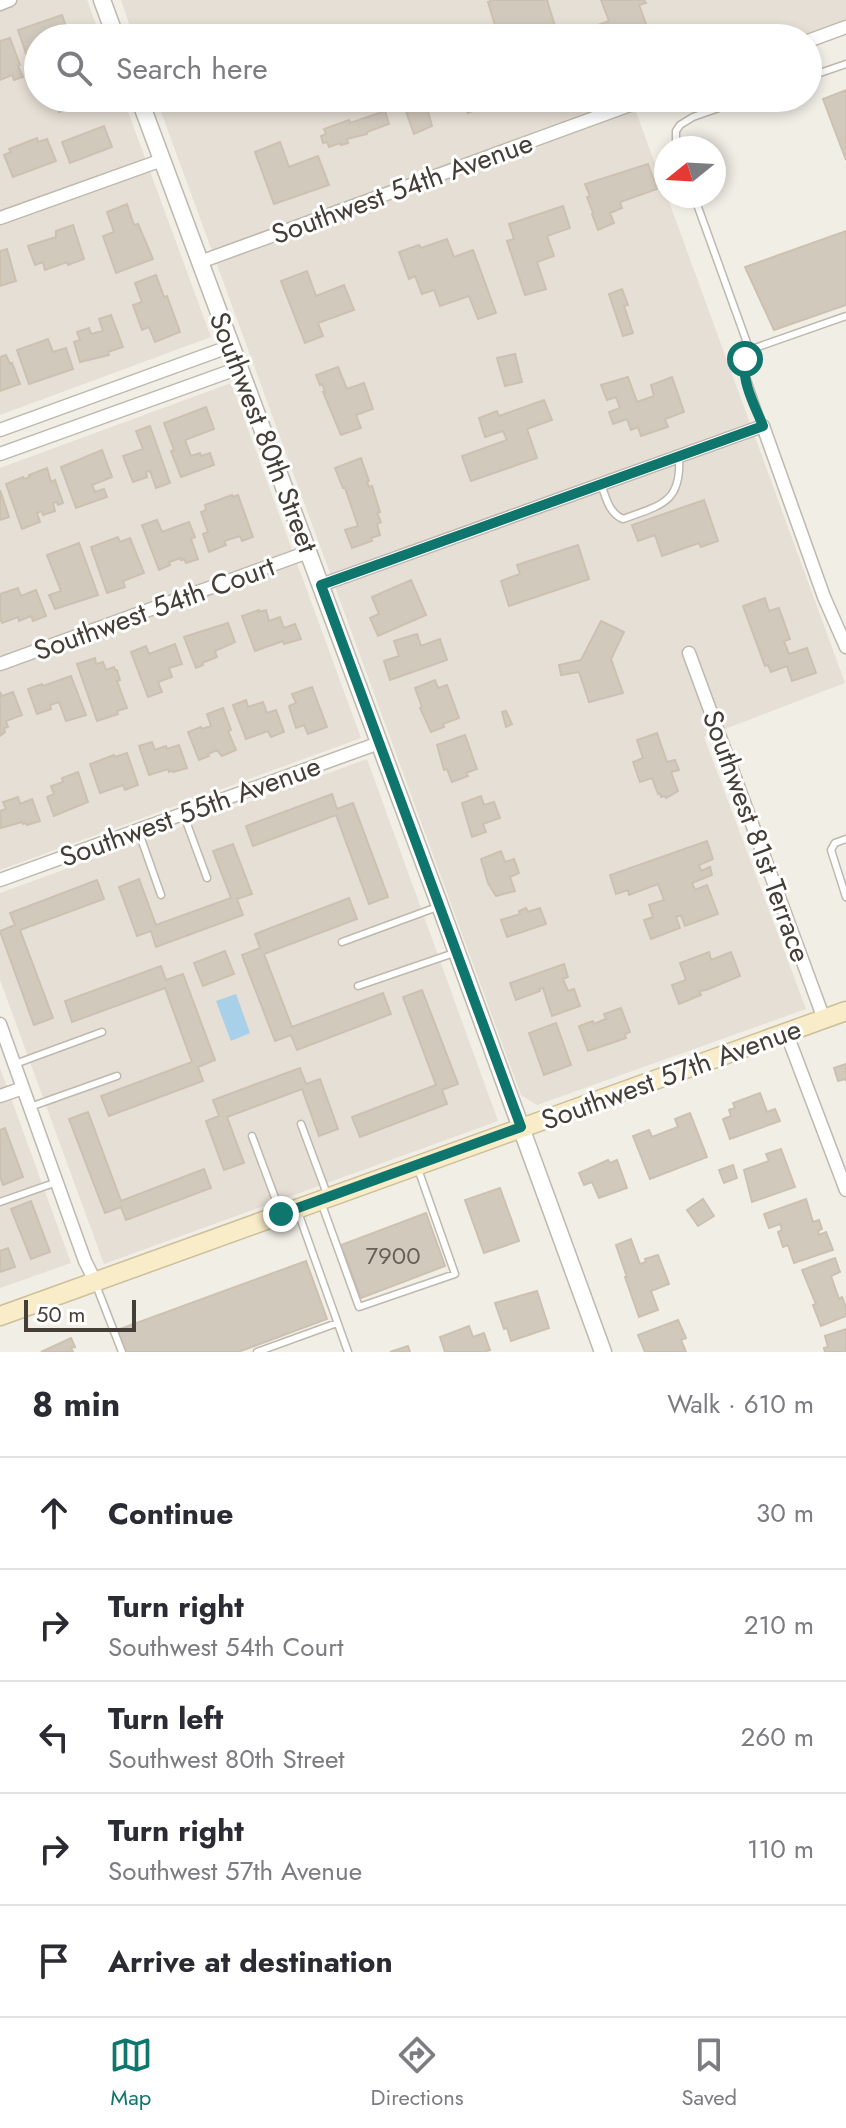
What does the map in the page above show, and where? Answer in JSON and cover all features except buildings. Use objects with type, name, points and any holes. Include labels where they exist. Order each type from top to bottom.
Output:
[{"type":"main road","name":"Southwest 57th Avenue","points":[[0,1316],[846,1011]]},
{"type":"street","points":[[0,4],[10,0]]},
{"type":"street","points":[[102,0],[111,24]]},
{"type":"street","points":[[822,36],[846,27]]},
{"type":"street","name":"Southwest 80th Street","points":[[144,112],[457,952],[599,1351]]},
{"type":"street","name":"Southwest 54th Avenue","points":[[200,262],[611,112]]},
{"type":"street","points":[[0,218],[162,160]]},
{"type":"street","points":[[0,430],[231,346]]},
{"type":"street","points":[[0,454],[239,368]]},
{"type":"street","points":[[321,585],[763,426],[824,597],[840,615],[846,647]]},
{"type":"street","name":"Southwest 54th Court","points":[[0,664],[308,552]]},
{"type":"street","name":"Southwest 81st Terrace","points":[[689,653],[824,1019]]},
{"type":"street","name":"Southwest 55th Avenue","points":[[0,880],[379,743]]},
{"type":"street","points":[[0,1024],[85,1261],[95,1281]]},
{"type":"street","points":[[786,1032],[846,1190]]},
{"type":"street","points":[[0,1096],[23,1088]]},
{"type":"lane","points":[[822,72],[846,64]]},
{"type":"lane","points":[[676,136],[676,131],[686,120],[708,112]]},
{"type":"lane","points":[[698,208],[750,351]]},
{"type":"lane","points":[[763,426],[744,371],[745,359],[750,351],[846,316]]},
{"type":"lane","points":[[601,484],[610,509],[623,519],[668,499],[678,483],[679,456]]},
{"type":"lane","points":[[183,813],[207,878]]},
{"type":"lane","points":[[138,830],[161,895]]},
{"type":"lane","points":[[846,839],[835,843],[831,850],[846,897]]},
{"type":"lane","points":[[342,942],[440,906]]},
{"type":"lane","points":[[358,986],[457,952]]},
{"type":"lane","points":[[15,1064],[102,1032]]},
{"type":"lane","points":[[30,1107],[117,1076]]},
{"type":"lane","points":[[301,1124],[359,1307],[455,1274],[416,1166]]},
{"type":"lane","points":[[252,1136],[289,1211],[348,1352]]},
{"type":"lane","points":[[0,1202],[57,1182]]},
{"type":"lane","points":[[95,1281],[122,1352]]},
{"type":"lane","points":[[257,1352],[337,1323]]},
{"type":"shaded area","points":[[0,0],[87,0],[96,24],[24,24],[24,112],[128,112],[211,337],[0,415]]},
{"type":"shaded area","points":[[121,0],[846,0],[846,20],[822,28],[822,24],[129,24]]},
{"type":"shaded area","points":[[161,112],[636,112],[654,161],[654,208],[671,208],[845,683],[704,737],[806,1009],[537,1105],[521,1095]]},
{"type":"shaded area","points":[[231,383],[361,738],[0,870],[0,468]]},
{"type":"shaded area","points":[[367,759],[498,1121],[104,1264],[0,980],[0,893]]},
{"type":"shaded area","points":[[0,1068],[71,1263],[0,1288]]},
{"type":"water","points":[[236,994],[250,1033],[231,1041],[216,1001]]},
{"type":"route","points":[[281,1214],[521,1127],[321,585],[763,426],[746,379],[745,359]]}]
